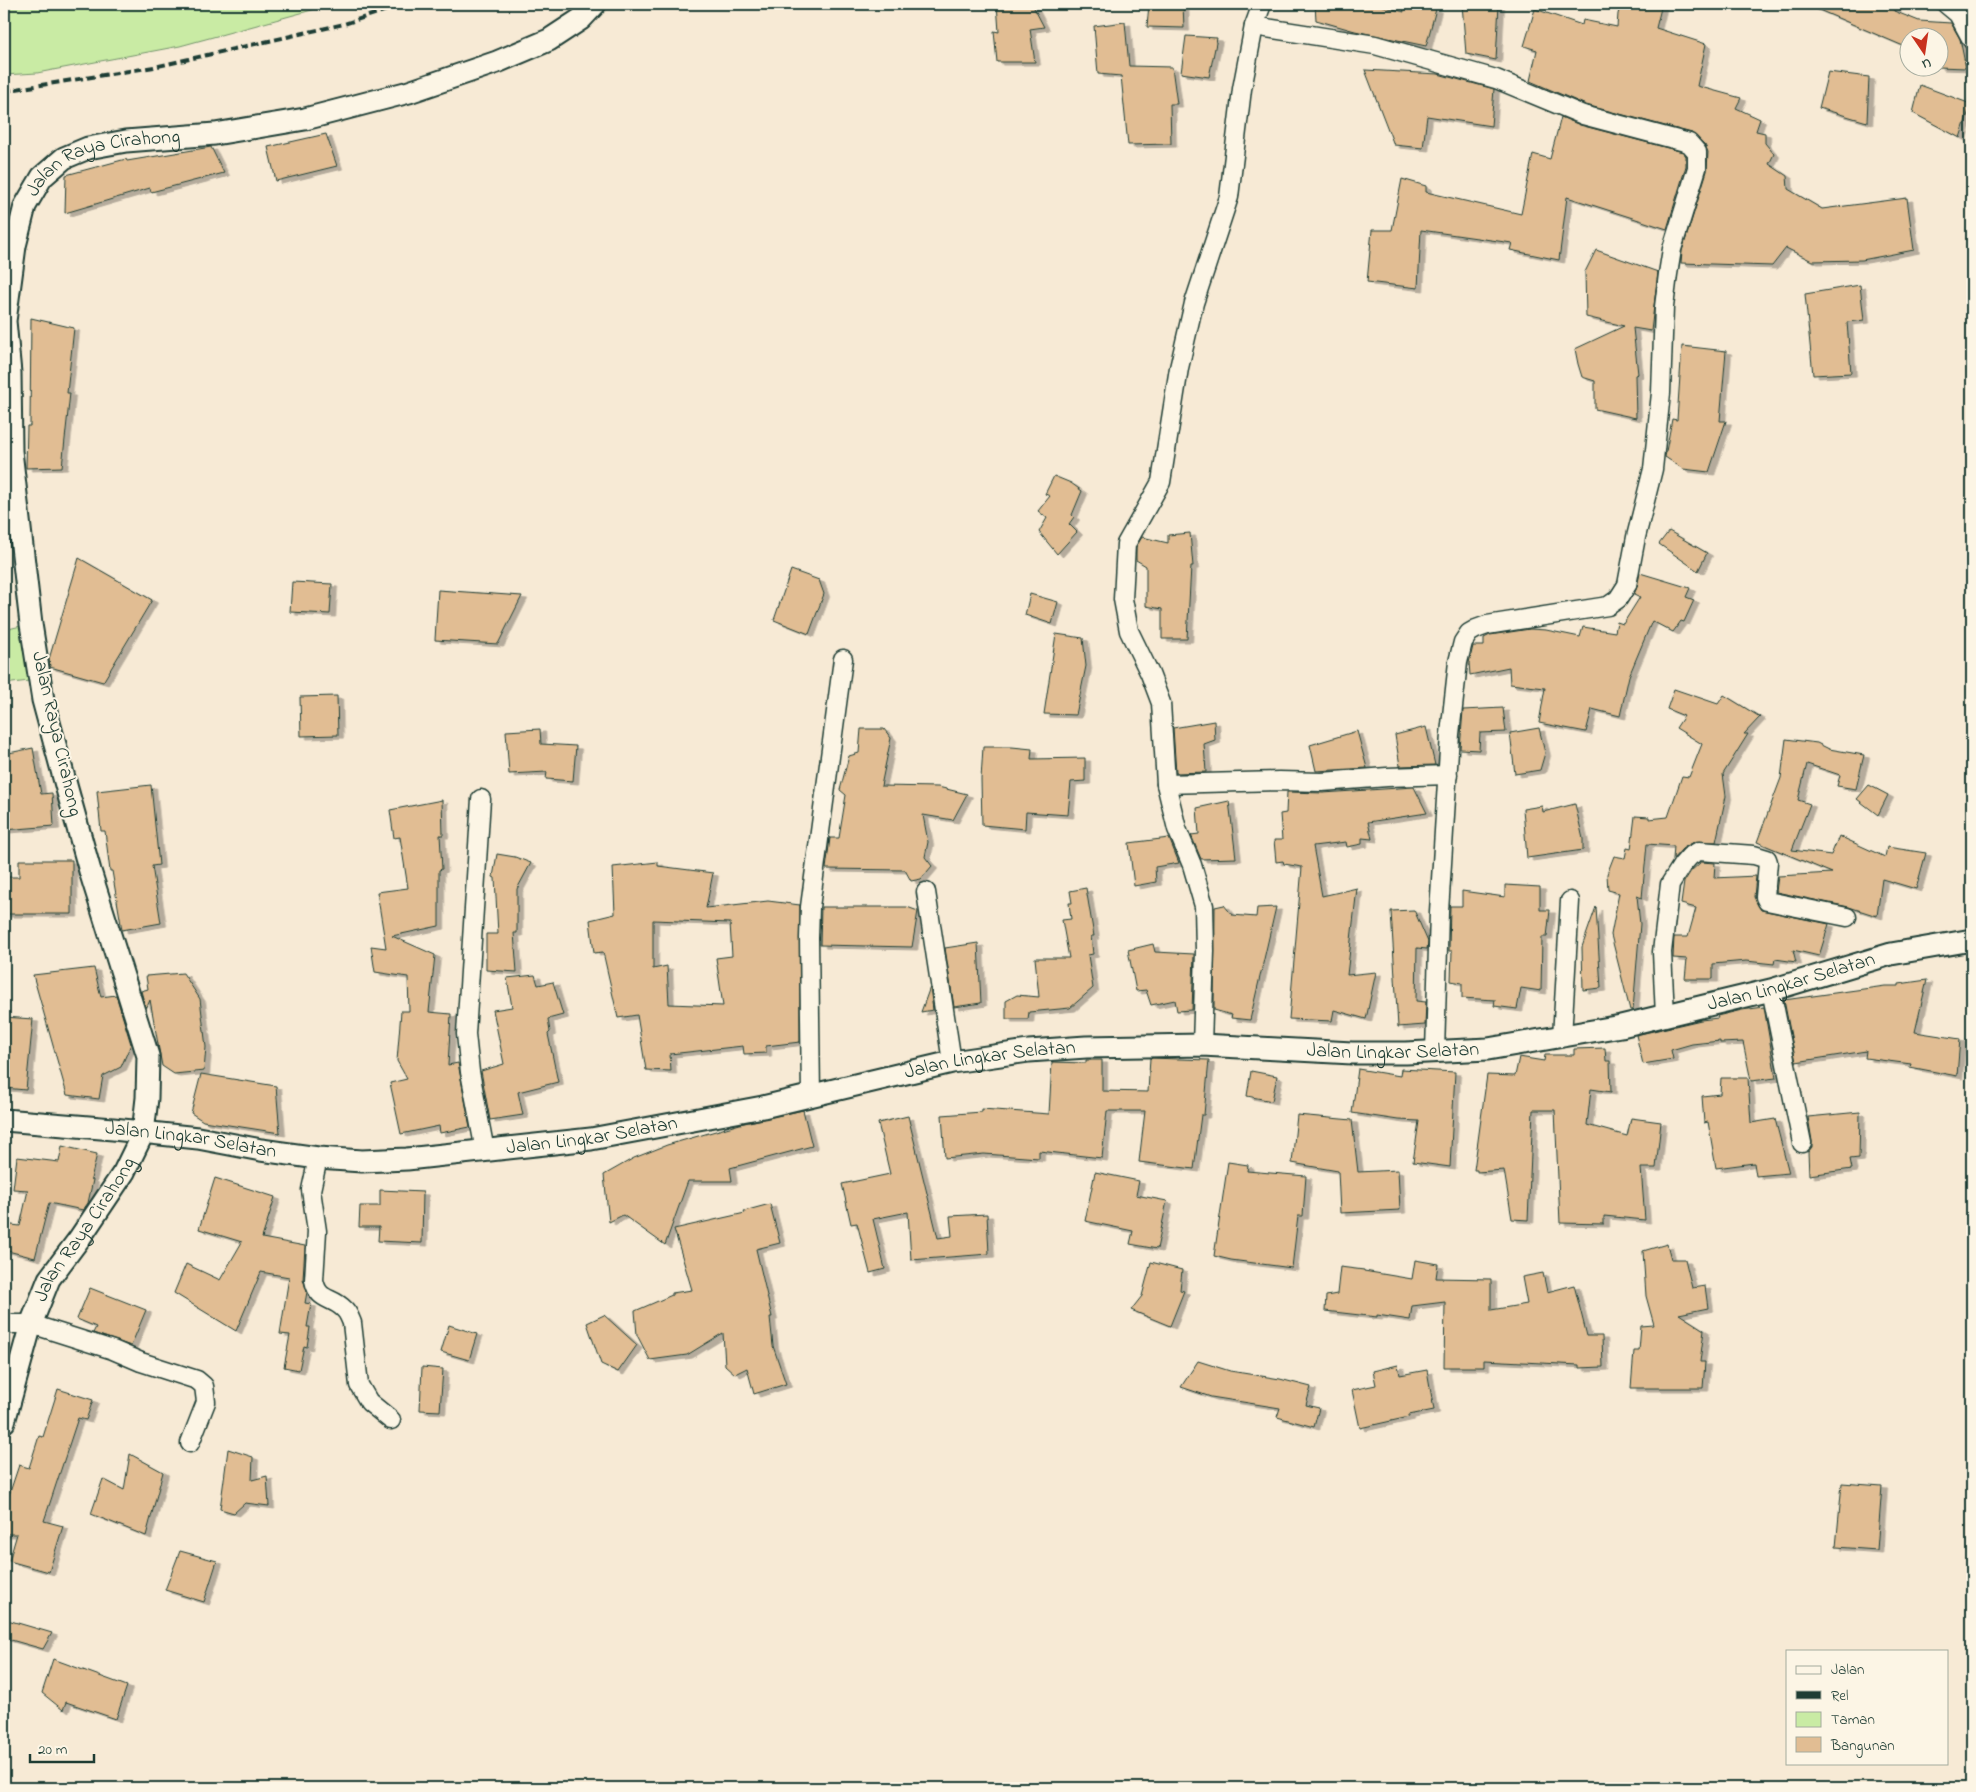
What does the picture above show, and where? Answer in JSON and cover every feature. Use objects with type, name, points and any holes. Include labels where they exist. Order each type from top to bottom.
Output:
[{"type":"street","name":"Jalan Raya Cirahong","points":[[4,1422],[32,1324],[49,1279],[109,1196],[124,1172],[143,1132],[147,1098],[148,1056],[72,808],[44,700],[31,624],[11,451],[10,373],[5,321],[15,246],[25,206],[42,177],[64,158],[88,148],[126,141],[215,134],[305,119],[409,92],[498,62],[549,40],[581,18],[595,4]]},
{"type":"street","points":[[1202,1045],[1205,951],[1204,906],[1192,865],[1177,829],[1166,784],[1161,703],[1130,631],[1123,599],[1126,544],[1161,482],[1179,368],[1194,303],[1229,197],[1242,89],[1254,26],[1262,4]]},
{"type":"street","points":[[1946,4],[1958,14],[1972,40]]},
{"type":"street","points":[[1254,26],[1375,45],[1496,79],[1583,115],[1689,143],[1696,152],[1697,168],[1672,248],[1664,307],[1661,393],[1654,469],[1636,537],[1627,585],[1618,599],[1608,606],[1487,625],[1476,628],[1469,633],[1463,642],[1458,662],[1450,734],[1439,912],[1435,1052]]},
{"type":"street","points":[[811,1096],[810,915],[843,659]]},
{"type":"street","points":[[1166,784],[1279,781],[1322,782],[1448,775]]},
{"type":"street","points":[[481,798],[466,1034],[470,1072],[485,1151]]},
{"type":"street","points":[[1664,1016],[1662,952],[1670,884],[1682,865],[1690,856],[1699,851],[1754,854],[1767,858],[1765,896],[1767,901],[1847,917]]},
{"type":"street","points":[[926,892],[952,1062]]},
{"type":"street","points":[[1562,1037],[1570,901]]},
{"type":"street","name":"Jalan Lingkar Selatan","points":[[4,1120],[198,1138],[318,1158],[362,1161],[407,1159],[591,1139],[714,1117],[952,1062],[1029,1051],[1086,1047],[1202,1045],[1352,1053],[1488,1049],[1621,1026],[1771,990],[1891,954],[1972,940]]},
{"type":"street","points":[[1771,990],[1802,1143]]},
{"type":"street","points":[[318,1158],[311,1190],[317,1231],[315,1287],[319,1294],[340,1306],[350,1316],[359,1385],[369,1402],[391,1420]]},
{"type":"street","points":[[4,1324],[32,1324],[197,1380],[204,1386],[206,1402],[190,1443]]},
{"type":"green space","points":[[4,4],[334,4],[180,46],[37,73],[4,75]]},
{"type":"green space","points":[[21,626],[29,681],[4,684],[4,630]]},
{"type":"building","points":[[997,4],[1032,4],[1044,27],[1030,29],[1035,62],[997,62],[994,31],[999,32]]},
{"type":"building","points":[[1149,4],[1183,4],[1184,28],[1147,27]]},
{"type":"building","points":[[1315,4],[1376,4],[1404,12],[1402,4],[1436,9],[1426,46],[1355,31],[1316,20]]},
{"type":"building","points":[[1462,4],[1499,4],[1496,60],[1466,54]]},
{"type":"building","points":[[1621,4],[1662,4],[1656,28],[1706,44],[1697,86],[1741,98],[1736,108],[1760,119],[1756,131],[1765,133],[1765,143],[1774,154],[1769,164],[1787,176],[1788,189],[1822,209],[1907,198],[1914,250],[1862,260],[1812,261],[1786,248],[1772,266],[1681,263],[1682,251],[1707,171],[1708,152],[1705,145],[1692,133],[1586,105],[1530,81],[1537,50],[1524,46],[1535,9],[1582,25],[1583,20],[1617,27]]},
{"type":"building","points":[[1805,4],[1898,4],[1894,11],[1919,21],[1951,23],[1960,39],[1966,68],[1948,67],[1948,28],[1898,28],[1898,44]]},
{"type":"building","points":[[1125,22],[1129,66],[1172,67],[1177,104],[1170,104],[1171,144],[1128,145],[1121,76],[1098,74],[1094,26]]},
{"type":"building","points":[[1186,36],[1217,38],[1209,77],[1181,73]]},
{"type":"building","points":[[1365,70],[1438,74],[1494,89],[1491,126],[1427,116],[1423,148],[1394,145]]},
{"type":"building","points":[[1828,72],[1869,77],[1867,122],[1819,108]]},
{"type":"building","points":[[1920,85],[1971,104],[1960,138],[1913,113]]},
{"type":"building","points":[[1561,117],[1580,125],[1683,152],[1686,156],[1686,166],[1667,229],[1567,197],[1559,260],[1510,250],[1512,243],[1421,230],[1418,288],[1367,282],[1372,230],[1392,230],[1402,179],[1426,186],[1426,192],[1521,214],[1533,154],[1550,159]]},
{"type":"building","points":[[326,134],[337,166],[276,181],[268,147]]},
{"type":"building","points":[[211,147],[224,173],[151,192],[150,188],[65,213],[66,175],[126,159],[127,161]]},
{"type":"building","points":[[1596,250],[1658,272],[1651,331],[1633,328],[1638,374],[1635,375],[1636,418],[1595,409],[1595,381],[1582,377],[1578,364],[1575,349],[1624,326],[1586,317],[1585,272]]},
{"type":"building","points":[[1860,285],[1864,320],[1847,322],[1851,373],[1813,375],[1805,294]]},
{"type":"building","points":[[31,318],[74,328],[67,393],[70,393],[62,467],[26,468],[27,426],[30,426]]},
{"type":"building","points":[[1682,346],[1726,351],[1720,421],[1726,421],[1709,472],[1683,469],[1665,457],[1672,419],[1677,420]]},
{"type":"building","points":[[1054,476],[1071,483],[1082,491],[1072,515],[1074,517],[1069,524],[1077,532],[1057,554],[1039,532],[1047,518],[1038,511],[1050,496],[1045,494]]},
{"type":"building","points":[[1669,531],[1707,553],[1698,571],[1659,544]]},
{"type":"building","points":[[1190,533],[1193,566],[1191,566],[1187,639],[1162,639],[1162,609],[1146,606],[1146,566],[1136,560],[1136,547],[1142,537],[1168,543],[1168,535]]},
{"type":"building","points":[[79,558],[152,600],[103,682],[50,667],[49,659]]},
{"type":"building","points":[[791,570],[819,580],[824,594],[809,634],[774,620]]},
{"type":"building","points":[[1640,573],[1690,588],[1686,597],[1694,600],[1684,622],[1681,621],[1673,632],[1652,621],[1629,676],[1620,716],[1592,709],[1586,732],[1539,723],[1545,688],[1510,684],[1509,667],[1470,675],[1469,663],[1473,646],[1484,646],[1484,638],[1490,635],[1530,629],[1546,630],[1580,637],[1583,627],[1615,632],[1617,622],[1623,624],[1640,597],[1634,594]]},
{"type":"building","points":[[292,582],[332,584],[330,614],[290,612]]},
{"type":"building","points":[[438,590],[522,596],[498,644],[435,640]]},
{"type":"building","points":[[1030,594],[1058,602],[1052,624],[1025,615]]},
{"type":"building","points":[[1056,634],[1083,638],[1086,666],[1076,715],[1044,714]]},
{"type":"building","points":[[1674,689],[1718,704],[1724,695],[1760,717],[1744,734],[1748,734],[1723,774],[1726,796],[1716,842],[1694,842],[1682,849],[1673,859],[1674,846],[1647,844],[1642,898],[1637,896],[1640,924],[1633,1010],[1630,1010],[1611,935],[1619,893],[1608,890],[1607,874],[1614,856],[1625,858],[1627,848],[1631,849],[1635,816],[1649,817],[1649,819],[1668,817],[1682,776],[1689,777],[1702,744],[1676,728],[1684,716],[1667,709]]},
{"type":"building","points":[[337,696],[338,735],[301,736],[300,697]]},
{"type":"building","points":[[1503,708],[1506,732],[1480,733],[1479,750],[1460,749],[1463,710]]},
{"type":"building","points":[[1214,721],[1215,740],[1204,744],[1206,772],[1176,773],[1173,728]]},
{"type":"building","points":[[1426,727],[1435,765],[1400,766],[1395,735]]},
{"type":"building","points":[[1539,728],[1545,753],[1540,770],[1515,774],[1510,733]]},
{"type":"building","points":[[540,729],[541,744],[576,746],[573,781],[546,779],[547,772],[509,774],[506,731]]},
{"type":"building","points":[[861,729],[884,729],[891,738],[881,786],[938,787],[967,794],[953,820],[923,815],[928,842],[925,857],[932,866],[921,879],[911,881],[905,870],[826,869],[830,838],[839,838],[846,795],[840,790],[849,756],[859,753]]},
{"type":"building","points":[[1357,731],[1367,768],[1316,771],[1310,745]]},
{"type":"building","points":[[1786,739],[1817,743],[1829,749],[1864,755],[1856,789],[1837,786],[1840,775],[1807,764],[1798,800],[1810,804],[1792,850],[1831,855],[1839,836],[1885,857],[1887,847],[1926,853],[1916,889],[1882,879],[1877,916],[1849,907],[1776,892],[1778,876],[1832,873],[1757,842],[1781,778]]},
{"type":"building","points":[[983,747],[1032,749],[1031,759],[1085,758],[1085,781],[1071,782],[1068,815],[1026,812],[1025,829],[982,825],[981,779]]},
{"type":"building","points":[[33,748],[41,794],[52,793],[54,826],[4,830],[4,754]]},
{"type":"building","points":[[151,785],[159,865],[152,866],[161,923],[122,930],[112,871],[110,871],[105,831],[101,831],[97,791]]},
{"type":"building","points":[[1869,785],[1888,795],[1878,815],[1857,799]]},
{"type":"building","points":[[1414,787],[1427,813],[1368,822],[1372,839],[1362,838],[1362,844],[1347,847],[1346,842],[1313,846],[1322,896],[1357,888],[1347,975],[1376,972],[1366,1019],[1334,1010],[1332,1021],[1289,1019],[1302,867],[1284,864],[1283,861],[1276,862],[1274,840],[1282,840],[1280,814],[1286,813],[1287,792],[1323,793]]},
{"type":"building","points":[[442,800],[443,835],[440,835],[442,869],[439,870],[439,926],[392,936],[435,955],[429,1012],[451,1014],[448,1065],[458,1063],[470,1127],[440,1133],[439,1126],[401,1134],[390,1083],[407,1079],[397,1061],[401,1011],[409,1011],[408,977],[375,972],[371,946],[386,948],[377,892],[408,888],[400,837],[394,838],[390,810]]},
{"type":"building","points":[[1229,801],[1236,858],[1201,859],[1191,835],[1199,834],[1197,808]]},
{"type":"building","points":[[1575,804],[1583,839],[1583,850],[1527,858],[1523,809],[1542,806],[1543,812]]},
{"type":"building","points":[[1169,838],[1179,863],[1155,867],[1156,882],[1134,886],[1129,843]]},
{"type":"building","points":[[497,854],[515,857],[531,863],[517,889],[517,933],[514,933],[517,972],[486,970],[486,934],[498,934],[495,878],[493,877]]},
{"type":"building","points":[[19,860],[72,860],[72,914],[4,914],[4,877],[19,877]]},
{"type":"building","points":[[658,862],[658,866],[713,873],[706,908],[768,901],[800,905],[800,1042],[766,1046],[766,1053],[744,1054],[743,1046],[670,1054],[671,1071],[646,1070],[637,1015],[618,1018],[603,952],[594,953],[590,920],[615,914],[613,867]],"holes":[[[653,920],[730,923],[732,956],[716,958],[723,1006],[669,1004],[667,966],[653,969]]]},
{"type":"building","points":[[1701,862],[1715,863],[1714,878],[1756,876],[1754,897],[1761,910],[1829,924],[1819,956],[1793,950],[1796,962],[1775,959],[1774,964],[1746,961],[1713,964],[1713,979],[1685,979],[1687,959],[1673,958],[1674,937],[1688,937],[1696,908],[1681,904],[1684,882],[1691,871]]},
{"type":"building","points":[[1505,885],[1540,887],[1540,910],[1550,910],[1547,937],[1542,937],[1541,991],[1521,988],[1517,1009],[1494,1006],[1495,1000],[1462,998],[1462,983],[1451,981],[1452,951],[1449,951],[1450,906],[1462,906],[1462,891],[1505,897]]},
{"type":"building","points":[[1086,888],[1094,936],[1091,936],[1093,954],[1088,955],[1093,988],[1070,1008],[1029,1012],[1028,1019],[1006,1019],[1006,1001],[1017,995],[1039,997],[1035,958],[1069,958],[1062,920],[1071,919],[1069,903],[1072,903],[1070,891]]},
{"type":"building","points":[[1224,905],[1232,915],[1256,917],[1257,908],[1276,907],[1250,1020],[1231,1018],[1232,1015],[1214,1010],[1215,907]]},
{"type":"building","points":[[821,907],[907,907],[918,911],[912,947],[820,945]]},
{"type":"building","points":[[1596,907],[1601,988],[1583,990],[1582,947]]},
{"type":"building","points":[[1414,910],[1428,942],[1427,949],[1417,948],[1416,1001],[1426,1002],[1425,1025],[1398,1027],[1391,911]]},
{"type":"building","points":[[978,943],[981,1003],[954,1007],[945,948]]},
{"type":"building","points":[[1153,944],[1155,952],[1194,954],[1192,1010],[1177,1011],[1175,1000],[1151,1005],[1146,990],[1136,991],[1128,950]]},
{"type":"building","points":[[94,968],[101,997],[116,995],[131,1044],[121,1067],[103,1076],[99,1099],[67,1095],[33,975]]},
{"type":"building","points":[[183,973],[200,999],[206,1047],[204,1071],[174,1074],[162,1066],[150,1000],[146,1009],[141,991],[148,989],[146,976]]},
{"type":"building","points":[[535,975],[538,985],[553,982],[563,1015],[548,1019],[550,1032],[548,1034],[558,1082],[518,1092],[523,1115],[490,1120],[481,1071],[504,1064],[493,1010],[512,1007],[507,978]]},
{"type":"building","points":[[1927,980],[1915,1032],[1960,1039],[1957,1076],[1910,1067],[1911,1064],[1865,1058],[1866,1051],[1796,1062],[1784,1000],[1885,986],[1899,986],[1899,984]]},
{"type":"building","points":[[930,987],[933,1010],[921,1012]]},
{"type":"building","points":[[1764,1007],[1776,1078],[1751,1081],[1743,1042],[1720,1043],[1720,1041],[1692,1044],[1671,1050],[1673,1059],[1643,1064],[1636,1035],[1718,1018],[1717,1016],[1742,1010]]},
{"type":"building","points":[[4,1017],[33,1019],[26,1090],[4,1088]]},
{"type":"building","points":[[1605,1048],[1606,1061],[1610,1061],[1611,1092],[1591,1089],[1587,1125],[1627,1136],[1631,1118],[1661,1122],[1656,1168],[1641,1168],[1645,1220],[1604,1216],[1604,1224],[1560,1223],[1555,1110],[1533,1110],[1528,1220],[1512,1219],[1504,1170],[1477,1172],[1477,1170],[1474,1170],[1487,1075],[1515,1076],[1519,1057],[1544,1061],[1545,1055],[1574,1055],[1574,1049]]},
{"type":"building","points":[[1150,1058],[1209,1060],[1204,1115],[1201,1115],[1194,1169],[1139,1162],[1145,1111],[1107,1111],[1102,1158],[1039,1151],[1039,1158],[984,1154],[945,1158],[942,1115],[982,1112],[982,1109],[1049,1114],[1052,1062],[1086,1063],[1086,1060],[1102,1060],[1102,1091],[1148,1092]]},
{"type":"building","points":[[1358,1069],[1400,1076],[1401,1069],[1455,1072],[1450,1167],[1413,1162],[1419,1121],[1352,1113]]},
{"type":"building","points":[[1251,1071],[1277,1076],[1272,1101],[1247,1096]]},
{"type":"building","points":[[201,1074],[276,1086],[280,1133],[203,1121],[191,1113]]},
{"type":"building","points":[[1721,1078],[1748,1078],[1751,1123],[1775,1119],[1789,1173],[1756,1176],[1754,1163],[1716,1168],[1708,1122],[1704,1123],[1702,1096],[1720,1094]]},
{"type":"building","points":[[803,1110],[812,1146],[730,1168],[732,1181],[688,1181],[665,1245],[623,1215],[609,1222],[604,1175],[634,1158],[667,1145],[740,1124]]},
{"type":"building","points":[[1860,1112],[1859,1158],[1850,1159],[1852,1169],[1809,1175],[1808,1152],[1812,1147],[1812,1141],[1808,1117]]},
{"type":"building","points":[[1297,1115],[1352,1120],[1358,1172],[1398,1170],[1400,1210],[1340,1213],[1338,1171],[1292,1163]]},
{"type":"building","points":[[908,1116],[938,1238],[952,1236],[950,1216],[987,1214],[989,1254],[911,1260],[908,1212],[873,1219],[885,1269],[870,1273],[857,1223],[851,1224],[842,1184],[890,1174],[878,1123]]},
{"type":"building","points":[[62,1146],[97,1154],[88,1203],[83,1210],[49,1203],[35,1258],[4,1250],[4,1224],[20,1226],[28,1190],[13,1189],[17,1157],[59,1162]]},
{"type":"building","points":[[1228,1162],[1248,1165],[1247,1171],[1306,1176],[1303,1216],[1298,1216],[1292,1268],[1214,1256]]},
{"type":"building","points":[[1095,1172],[1139,1181],[1136,1195],[1167,1201],[1157,1249],[1130,1244],[1133,1231],[1085,1221]]},
{"type":"building","points":[[215,1178],[275,1197],[262,1238],[305,1246],[303,1279],[307,1292],[305,1303],[311,1304],[307,1327],[310,1327],[307,1347],[304,1346],[299,1370],[284,1367],[290,1335],[280,1334],[289,1277],[261,1272],[236,1331],[174,1293],[186,1264],[220,1280],[242,1242],[199,1229]]},
{"type":"building","points":[[380,1190],[423,1192],[422,1243],[378,1241],[379,1227],[359,1227],[360,1206],[380,1206]]},
{"type":"building","points":[[770,1204],[780,1243],[756,1249],[772,1317],[770,1317],[773,1346],[786,1384],[754,1394],[747,1368],[735,1374],[725,1365],[723,1333],[687,1355],[650,1360],[637,1335],[635,1311],[672,1295],[672,1293],[692,1290],[674,1229],[745,1213],[744,1211]]},
{"type":"building","points":[[1667,1244],[1671,1259],[1685,1259],[1692,1288],[1705,1286],[1708,1308],[1679,1314],[1704,1330],[1700,1362],[1705,1362],[1703,1388],[1631,1388],[1634,1351],[1639,1351],[1641,1326],[1654,1325],[1646,1296],[1643,1251]]},
{"type":"building","points":[[1415,1260],[1438,1264],[1436,1278],[1491,1279],[1491,1310],[1527,1304],[1522,1277],[1543,1273],[1547,1292],[1574,1285],[1587,1336],[1602,1336],[1603,1367],[1579,1368],[1579,1365],[1484,1360],[1484,1367],[1444,1367],[1445,1302],[1412,1306],[1410,1320],[1325,1311],[1326,1296],[1337,1294],[1340,1267],[1412,1279]]},
{"type":"building","points":[[1151,1262],[1182,1270],[1180,1290],[1184,1291],[1170,1326],[1131,1310],[1142,1296]]},
{"type":"building","points":[[90,1288],[146,1310],[131,1346],[93,1333],[96,1327],[77,1319]]},
{"type":"building","points":[[604,1315],[637,1345],[618,1372],[601,1364],[587,1323]]},
{"type":"building","points":[[449,1325],[477,1334],[469,1360],[441,1352]]},
{"type":"building","points":[[1198,1361],[1230,1371],[1280,1379],[1311,1387],[1306,1405],[1319,1408],[1314,1427],[1277,1417],[1280,1408],[1211,1397],[1181,1387]]},
{"type":"building","points":[[1398,1365],[1400,1375],[1427,1370],[1434,1410],[1360,1428],[1352,1390],[1376,1385],[1373,1371]]},
{"type":"building","points":[[422,1367],[443,1369],[440,1411],[420,1410]]},
{"type":"building","points":[[58,1389],[93,1400],[86,1420],[78,1418],[44,1521],[63,1526],[49,1572],[9,1561],[17,1534],[4,1534],[4,1510],[19,1465],[29,1468],[39,1436],[43,1437]]},
{"type":"building","points":[[228,1449],[253,1457],[252,1480],[267,1476],[269,1506],[245,1503],[234,1513],[220,1509]]},
{"type":"building","points":[[130,1454],[163,1472],[146,1536],[91,1514],[103,1479],[124,1490]]},
{"type":"building","points":[[1842,1483],[1882,1486],[1877,1550],[1836,1547]]},
{"type":"building","points":[[180,1551],[217,1561],[204,1602],[165,1590]]},
{"type":"building","points":[[4,1619],[52,1633],[43,1649],[4,1638]]},
{"type":"building","points":[[53,1659],[127,1686],[116,1719],[66,1702],[63,1710],[42,1693]]},
{"type":"railway","points":[[4,91],[154,67],[344,24],[405,4]]}]
